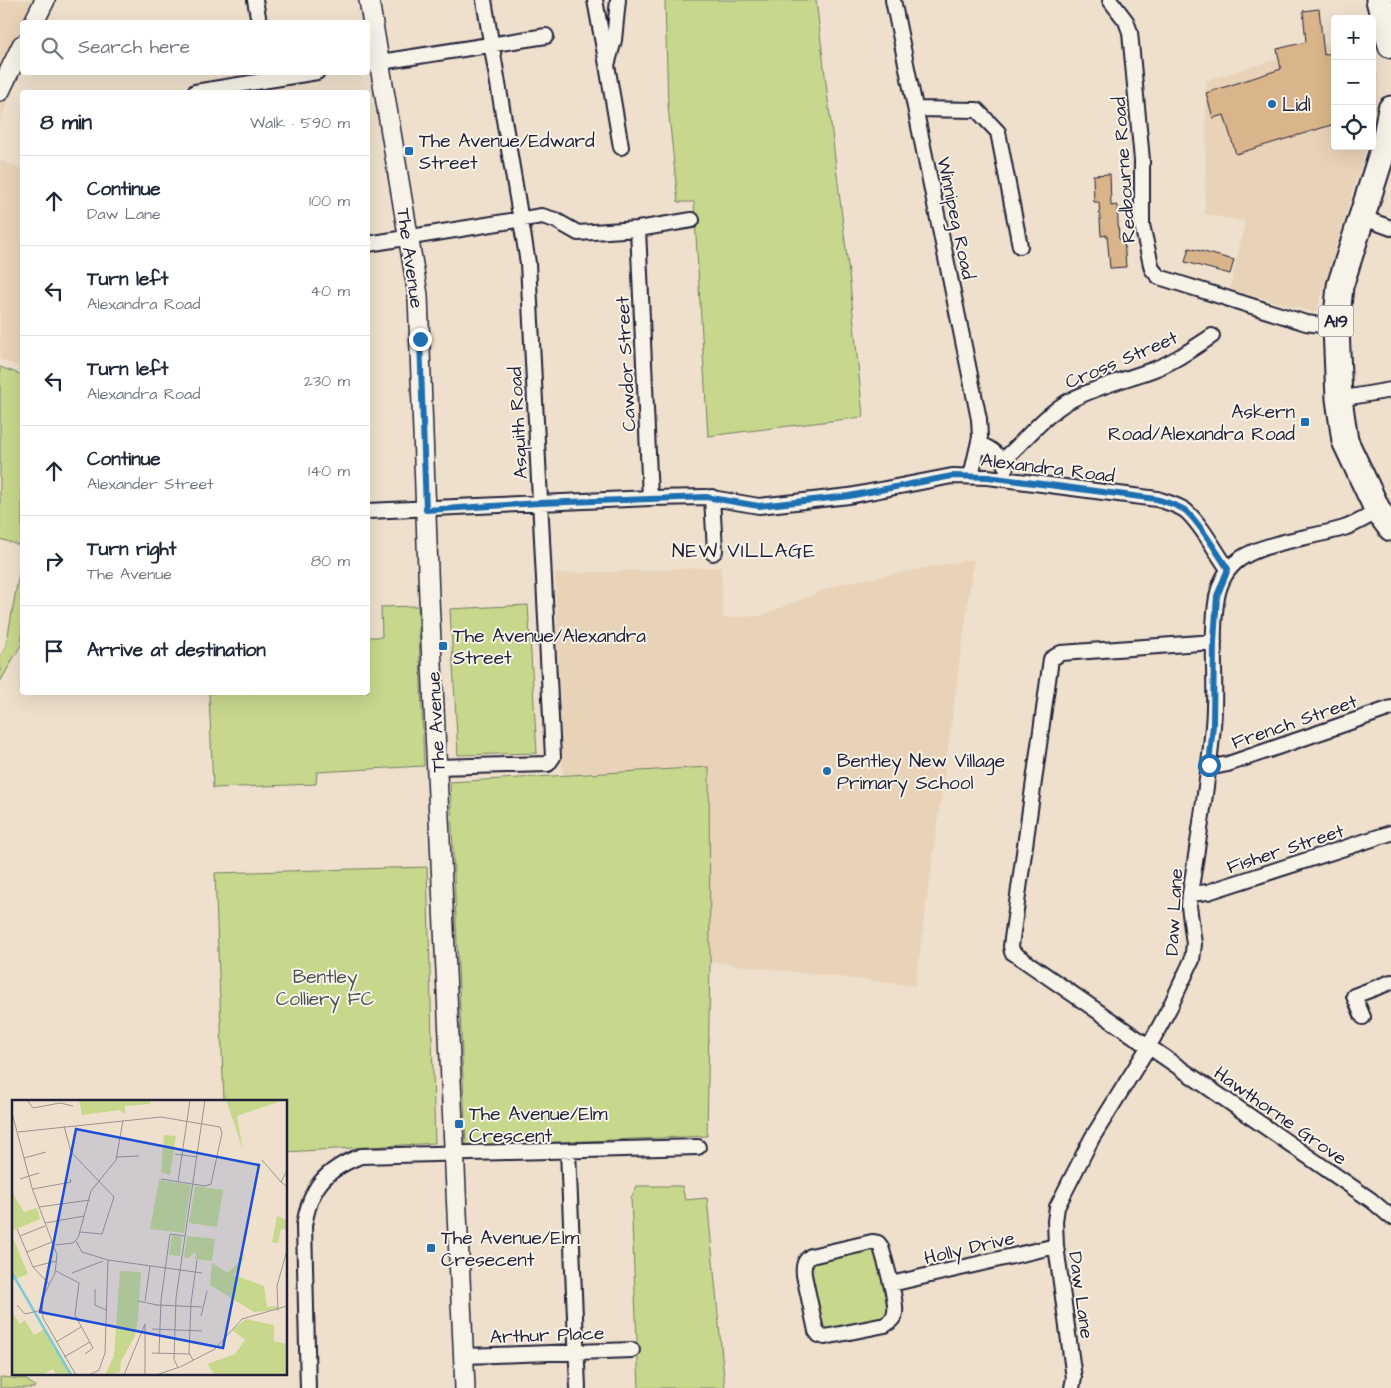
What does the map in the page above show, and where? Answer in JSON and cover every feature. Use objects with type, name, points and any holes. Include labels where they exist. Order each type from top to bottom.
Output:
[{"type":"highway","points":[[1385,9],[1391,45]]},
{"type":"highway","name":"A19","points":[[1385,520],[1346,441],[1339,399],[1336,327],[1340,286],[1384,147],[1391,109]]},
{"type":"street","points":[[35,20],[45,0]]},
{"type":"street","points":[[255,0],[259,20]]},
{"type":"street","name":"The Avenue","points":[[369,0],[373,63],[410,237],[418,295],[465,1388]]},
{"type":"street","name":"Asquith Road","points":[[437,767],[548,764],[553,757],[528,263],[484,0]]},
{"type":"street","points":[[595,0],[620,147]]},
{"type":"street","points":[[607,65],[614,40],[618,0]]},
{"type":"street","name":"Winnipeg Road","points":[[894,0],[980,419],[979,444],[971,476]]},
{"type":"street","name":"Redbourne Road","points":[[1110,0],[1126,21],[1130,32],[1142,160],[1142,225],[1152,269],[1160,277],[1306,323],[1336,327]]},
{"type":"street","points":[[373,63],[546,36]]},
{"type":"street","points":[[0,91],[20,49]]},
{"type":"street","points":[[210,90],[303,75]]},
{"type":"street","points":[[916,109],[977,110],[998,132],[1020,246]]},
{"type":"street","points":[[370,244],[542,216],[555,220],[578,233],[638,229],[692,220]]},
{"type":"street","points":[[1361,217],[1391,228]]},
{"type":"street","name":"Cawdor Street","points":[[638,229],[650,498]]},
{"type":"street","name":"Cross Street","points":[[1003,460],[1020,446],[1050,414],[1070,401],[1092,390],[1166,364],[1212,336]]},
{"type":"street","points":[[1339,399],[1391,390]]},
{"type":"street","points":[[979,444],[988,447],[1003,460],[1006,467],[1006,480]]},
{"type":"street","name":"Alexandra Road","points":[[370,511],[426,510],[650,498],[714,497],[749,506],[759,506],[849,496],[952,476],[971,476],[1156,499],[1169,503],[1185,511],[1202,531],[1228,569]]},
{"type":"street","points":[[713,553],[716,551],[714,497]]},
{"type":"street","points":[[1228,569],[1252,552],[1385,520]]},
{"type":"street","name":"Daw Lane","points":[[1072,1388],[1074,1378],[1056,1246],[1055,1221],[1057,1207],[1092,1138],[1149,1046],[1192,960],[1194,944],[1189,906],[1206,796],[1214,716],[1214,642],[1217,596],[1228,569]]},
{"type":"street","name":"Hawthorne Grove","points":[[1214,642],[1060,653],[1051,658],[1011,946],[1012,952],[1372,1200],[1391,1217]]},
{"type":"street","name":"French Street","points":[[1209,765],[1228,764],[1391,708]]},
{"type":"street","name":"Fisher Street","points":[[1190,894],[1208,892],[1391,834]]},
{"type":"street","points":[[1363,1017],[1354,996],[1391,982]]},
{"type":"street","points":[[308,1388],[304,1226],[312,1194],[320,1182],[346,1162],[361,1156],[698,1148]]},
{"type":"street","points":[[568,1151],[578,1388]]},
{"type":"street","points":[[872,1242],[878,1243],[881,1246],[891,1284],[895,1312],[890,1322],[825,1337],[819,1335],[816,1331],[803,1267],[806,1259],[811,1256],[872,1242]]},
{"type":"street","name":"Holly Drive","points":[[891,1284],[1056,1246]]},
{"type":"street","name":"Arthur Place","points":[[464,1356],[632,1350]]},
{"type":"shaded area","points":[[0,0],[36,0],[31,20],[20,20],[20,54],[0,125]]},
{"type":"shaded area","points":[[1331,43],[1331,150],[1366,150],[1316,313],[1230,289],[1245,222],[1205,214],[1206,80]]},
{"type":"shaded area","points":[[1376,66],[1379,78],[1376,119]]},
{"type":"shaded area","points":[[0,160],[20,168],[20,367],[0,359]]},
{"type":"shaded area","name":"Bentley New Village Primary School","points":[[974,559],[915,986],[710,962],[709,767],[563,776],[555,574],[721,567],[723,618],[760,616],[839,584]]},
{"type":"green space","points":[[665,0],[816,0],[850,283],[863,417],[708,436],[694,202],[678,202],[668,106]]},
{"type":"green space","points":[[0,367],[20,374],[20,545],[0,539]]},
{"type":"green space","points":[[20,568],[20,647],[0,682],[0,657],[6,646]]},
{"type":"green space","points":[[528,605],[537,753],[458,755],[450,609]]},
{"type":"green space","points":[[418,606],[424,766],[317,772],[316,784],[213,788],[209,695],[370,695],[370,637],[382,637],[381,607]]},
{"type":"green space","points":[[709,767],[710,962],[707,1136],[466,1146],[450,782]]},
{"type":"green space","name":"Bentley Colliery FC","points":[[427,867],[435,1143],[288,1152],[288,1100],[224,1100],[215,873]]},
{"type":"green space","points":[[637,1186],[682,1186],[685,1200],[707,1198],[725,1388],[639,1388],[631,1198]]},
{"type":"green space","points":[[868,1248],[878,1253],[890,1307],[889,1314],[882,1320],[831,1331],[823,1326],[813,1278],[810,1275],[811,1265],[813,1262]]},
{"type":"green space","points":[[0,1377],[25,1379],[35,1386],[34,1388],[0,1388]]},
{"type":"building","name":"Lidl","points":[[1319,9],[1324,55],[1331,53],[1331,125],[1236,154],[1224,115],[1213,118],[1206,93],[1281,69],[1277,49],[1306,42],[1303,11]]},
{"type":"building","points":[[1110,174],[1111,206],[1117,205],[1119,239],[1124,239],[1126,267],[1110,268],[1107,235],[1101,236],[1099,202],[1094,202],[1093,175]]},
{"type":"building","points":[[1189,248],[1234,260],[1230,274],[1185,262]]},
{"type":"place","name":"Lidl","points":[[1272,104]]},
{"type":"place","name":"The Avenue/Edward Street","points":[[409,151]]},
{"type":"place","name":"Askern Road/Alexandra Road","points":[[1305,422]]},
{"type":"place","name":"The Avenue/Alexandra Street","points":[[443,646]]},
{"type":"place","name":"Bentley New Village Primary School","points":[[827,771]]},
{"type":"place","name":"The Avenue/Elm Crescent","points":[[459,1124]]},
{"type":"place","name":"The Avenue/Elm Cresecent","points":[[431,1248]]},
{"type":"district","name":"NEW VILLAGE","points":[[744,550]]},
{"type":"route","points":[[420,339],[426,510],[539,503],[706,497],[749,506],[759,506],[849,496],[952,476],[971,476],[1156,499],[1185,511],[1202,531],[1228,569],[1217,596],[1214,642],[1215,687],[1209,765]]}]
